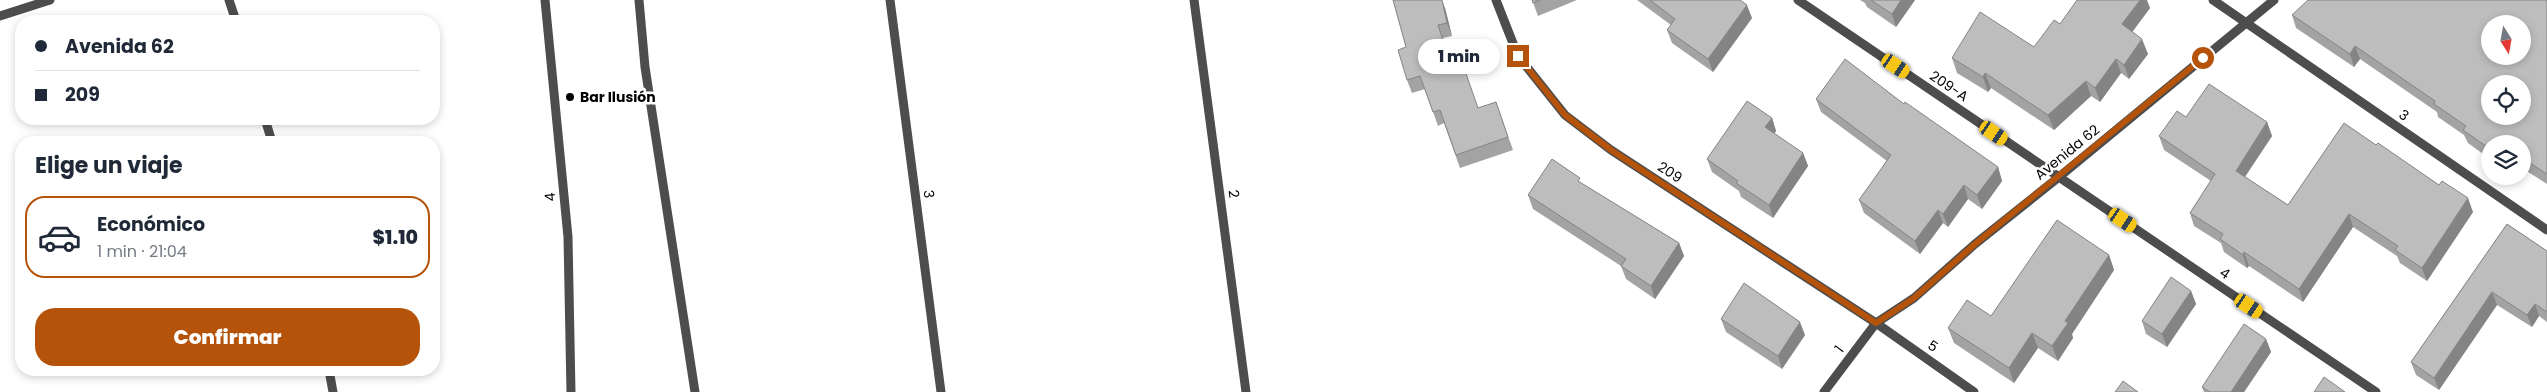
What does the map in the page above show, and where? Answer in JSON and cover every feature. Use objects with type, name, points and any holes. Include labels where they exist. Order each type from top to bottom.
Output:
[{"type":"street","points":[[0,16],[50,0]]},
{"type":"street","points":[[229,0],[234,15]]},
{"type":"street","name":"4","points":[[546,0],[568,237],[571,392]]},
{"type":"street","points":[[639,0],[646,67],[695,392]]},
{"type":"street","name":"3","points":[[890,0],[941,392]]},
{"type":"street","name":"2","points":[[1194,0],[1246,392]]},
{"type":"street","name":"209","points":[[1496,0],[1518,56],[1565,115],[1611,150],[1876,323]]},
{"type":"street","name":"209-A","points":[[1798,0],[2059,177]]},
{"type":"street","name":"3","points":[[2213,0],[2547,230]]},
{"type":"street","name":"Avenida 62","points":[[1876,323],[1914,298],[1975,244],[2274,0]]},
{"type":"street","name":"4","points":[[2059,177],[2376,392]]},
{"type":"street","name":"1","points":[[1824,392],[1876,323]]},
{"type":"street","name":"5","points":[[1876,323],[1974,392]]},
{"type":"street","points":[[330,376],[333,392]]},
{"type":"building","points":[[1393,0],[1442,0],[1447,23],[1438,25],[1453,71],[1464,68],[1478,108],[1496,102],[1508,137],[1456,155],[1440,110],[1433,112],[1420,76],[1407,80],[1398,50],[1406,47]]},
{"type":"building","points":[[1650,0],[1740,0],[1747,5],[1708,59],[1667,30],[1675,19]]},
{"type":"building","points":[[1871,0],[1901,0],[1892,14]]},
{"type":"building","points":[[2077,0],[2140,0],[2122,24],[2142,39],[2124,65],[2116,59],[2095,88],[2086,81],[2048,115],[1985,73],[1983,77],[1952,58],[1980,12],[2034,47],[2054,20],[2060,24]]},
{"type":"building","points":[[2308,0],[2547,0],[2547,174],[2531,164],[2531,135],[2481,135],[2481,143],[2463,130],[2466,126],[2434,104],[2435,101],[2355,46],[2350,54],[2292,15]]},
{"type":"building","points":[[1845,59],[1904,104],[1905,102],[1998,167],[1977,195],[1964,185],[1943,214],[1938,210],[1915,241],[1859,200],[1891,155],[1816,99]]},
{"type":"building","points":[[2209,84],[2267,122],[2236,171],[2288,205],[2344,123],[2376,145],[2378,143],[2439,185],[2442,181],[2468,198],[2422,268],[2395,250],[2398,246],[2349,214],[2299,289],[2244,252],[2243,255],[2220,239],[2223,234],[2190,213],[2215,174],[2159,136],[2177,111],[2186,117]]},
{"type":"building","points":[[1747,101],[1772,118],[1765,127],[1803,153],[1769,205],[1736,183],[1738,181],[1707,159]]},
{"type":"building","points":[[1552,159],[1580,178],[1578,181],[1679,243],[1651,286],[1621,266],[1626,259],[1528,195]]},
{"type":"building","points":[[2057,220],[2109,255],[2065,321],[2068,323],[2052,346],[2032,333],[2009,368],[1948,328],[1967,300],[1991,316]]},
{"type":"building","points":[[2507,224],[2547,251],[2547,312],[2535,304],[2527,315],[2492,292],[2434,378],[2411,362]]},
{"type":"building","points":[[2171,277],[2191,291],[2162,334],[2142,321]]},
{"type":"building","points":[[1744,283],[1800,322],[1778,356],[1721,319]]},
{"type":"building","points":[[2244,324],[2266,339],[2231,392],[2210,392],[2202,387]]},
{"type":"building","points":[[2324,377],[2345,392],[2314,392]]},
{"type":"building","points":[[2123,381],[2138,392],[2115,392]]},
{"type":"place","name":"Bar Ilusión","points":[[570,97]]},
{"type":"route","points":[[1518,56],[1565,115],[1611,150],[1876,323],[1914,298],[1975,244],[2203,58]]}]
